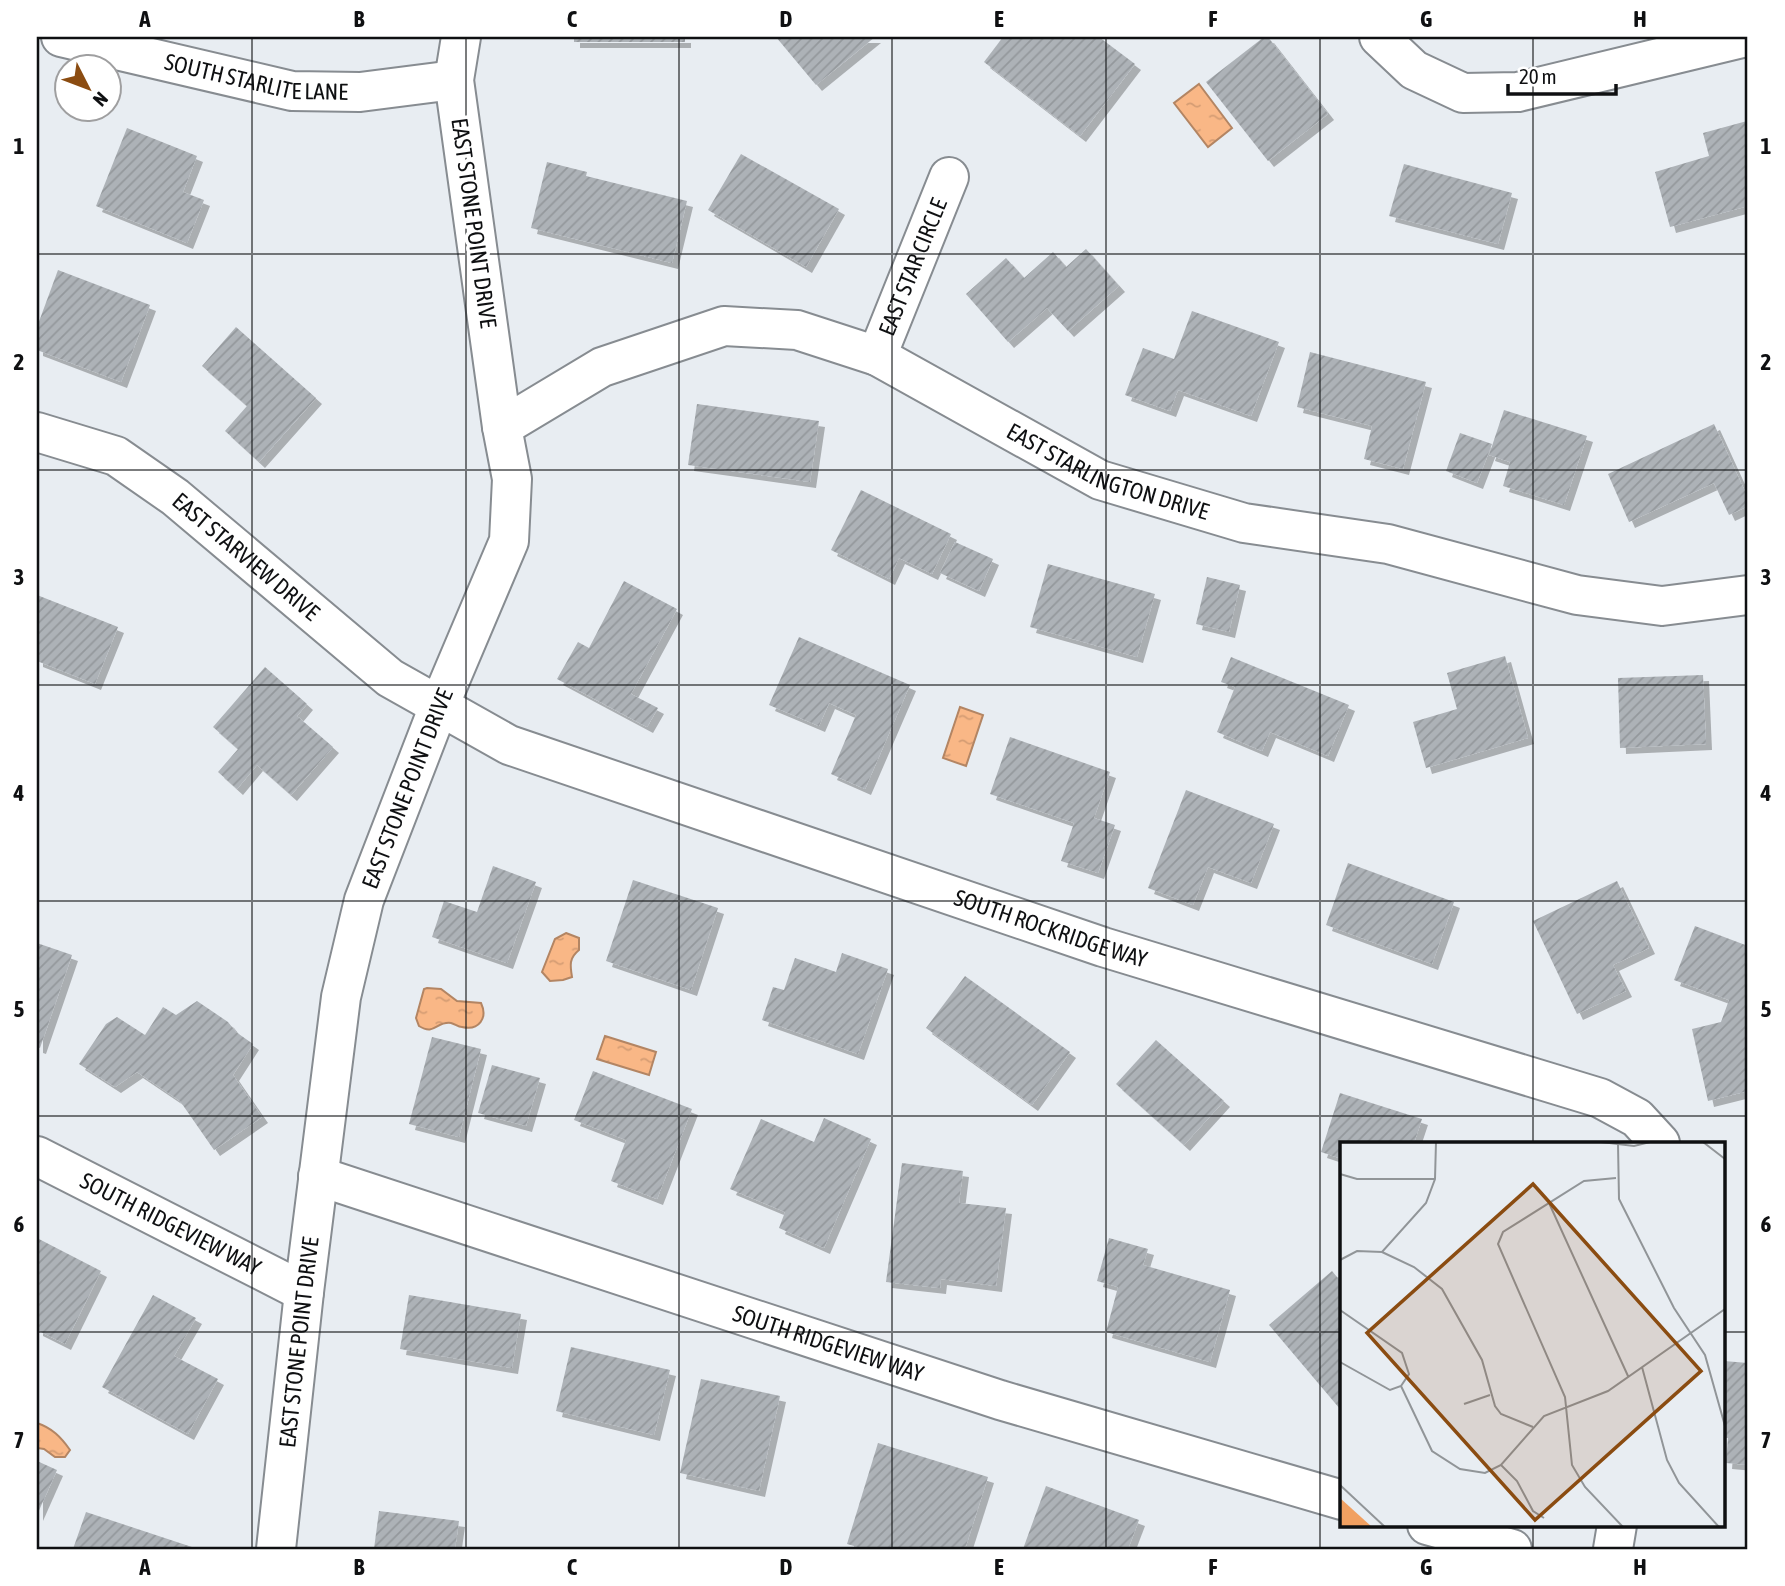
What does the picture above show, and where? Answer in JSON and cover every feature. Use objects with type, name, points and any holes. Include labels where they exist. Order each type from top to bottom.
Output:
[{"type":"street","name":"SOUTH STARLITE LANE","points":[[37,38],[59,37],[292,91],[360,92],[454,80]]},
{"type":"street","name":"EAST STONE POINT DRIVE","points":[[276,1549],[304,1292],[341,997],[364,900],[439,706],[509,541],[512,479],[502,427],[454,80],[461,37]]},
{"type":"street","points":[[1378,37],[1414,70],[1463,93],[1518,92],[1746,37]]},
{"type":"street","name":"EAST STAR CIRCLE","points":[[877,356],[949,177]]},
{"type":"street","name":"EAST STARLINGTON DRIVE","points":[[502,427],[602,368],[724,326],[797,330],[877,356],[1100,480],[1244,523],[1388,544],[1577,595],[1662,606],[1748,595]]},
{"type":"street","name":"EAST STARVIEW DRIVE","points":[[37,432],[116,456],[175,497],[390,678],[439,706]]},
{"type":"street","name":"SOUTH ROCKRIDGE WAY","points":[[439,706],[509,745],[1077,938],[1600,1098],[1637,1118],[1659,1142]]},
{"type":"street","name":"SOUTH RIDGEVIEW WAY","points":[[37,1156],[304,1292]]},
{"type":"street","name":"SOUTH RIDGEVIEW WAY","points":[[318,1176],[1000,1400],[1340,1499]]},
{"type":"street","points":[[1430,1526],[1511,1549]]},
{"type":"street","points":[[1613,1549],[1618,1526]]},
{"type":"water","points":[[1199,84],[1232,128],[1208,147],[1174,103]]},
{"type":"water","points":[[960,707],[983,715],[966,766],[943,758]]},
{"type":"water","points":[[566,933],[579,938],[579,950],[571,962],[572,977],[550,981],[542,972],[555,939]]},
{"type":"water","points":[[424,989],[441,989],[457,1001],[481,1003],[483,1018],[477,1025],[468,1028],[446,1023],[432,1029],[424,1029],[419,1026],[416,1018]]},
{"type":"water","points":[[605,1036],[656,1052],[649,1075],[597,1059]]},
{"type":"water","points":[[37,1423],[52,1430],[63,1441],[70,1450],[65,1457],[55,1457],[44,1449],[37,1448]]},
{"type":"building","points":[[574,37],[685,37],[685,42],[574,42]]},
{"type":"building","points":[[776,37],[875,37],[816,85]]},
{"type":"building","points":[[1003,37],[1099,37],[1135,64],[1080,136],[984,62]]},
{"type":"building","points":[[1264,37],[1268,37],[1328,114],[1268,161],[1206,82]]},
{"type":"building","points":[[1747,121],[1748,206],[1670,227],[1655,172],[1709,156],[1703,133]]},
{"type":"building","points":[[127,128],[197,156],[183,192],[204,200],[187,243],[96,206]]},
{"type":"building","points":[[741,154],[839,209],[806,267],[708,210]]},
{"type":"building","points":[[547,162],[587,172],[586,176],[687,201],[672,263],[531,228]]},
{"type":"building","points":[[1404,164],[1512,193],[1498,244],[1389,216]]},
{"type":"building","points":[[1086,249],[1119,286],[1068,331],[1047,308],[1008,342],[966,294],[1006,258],[1024,278],[1053,252],[1066,267]]},
{"type":"building","points":[[58,270],[150,305],[121,382],[37,350],[37,327]]},
{"type":"building","points":[[1192,311],[1279,342],[1251,416],[1178,390],[1170,411],[1125,395],[1143,348],[1174,359]]},
{"type":"building","points":[[236,327],[316,398],[259,462],[225,431],[247,406],[202,366]]},
{"type":"building","points":[[1310,352],[1426,382],[1403,469],[1364,459],[1372,426],[1297,407]]},
{"type":"building","points":[[697,404],[819,421],[810,482],[688,465]]},
{"type":"building","points":[[1504,410],[1587,436],[1564,505],[1503,486],[1510,462],[1489,455]]},
{"type":"building","points":[[1714,424],[1748,498],[1748,506],[1729,515],[1714,483],[1629,522],[1608,474]]},
{"type":"building","points":[[1460,433],[1492,444],[1477,483],[1446,471]]},
{"type":"building","points":[[861,490],[951,534],[932,574],[899,558],[889,579],[831,550]]},
{"type":"building","points":[[955,542],[993,559],[979,591],[940,573]]},
{"type":"building","points":[[1048,564],[1155,594],[1137,657],[1030,627]]},
{"type":"building","points":[[1207,577],[1240,585],[1229,632],[1196,624]]},
{"type":"building","points":[[624,581],[677,609],[631,694],[658,708],[647,727],[557,679],[578,642],[589,648]]},
{"type":"building","points":[[37,595],[118,627],[95,684],[37,661]]},
{"type":"building","points":[[799,637],[910,685],[865,789],[831,774],[856,715],[829,703],[819,726],[769,705]]},
{"type":"building","points":[[1505,656],[1528,738],[1426,768],[1413,722],[1457,709],[1447,673]]},
{"type":"building","points":[[1231,657],[1349,705],[1328,756],[1270,732],[1262,751],[1217,732],[1235,687],[1221,682]]},
{"type":"building","points":[[265,667],[307,704],[297,716],[333,747],[291,795],[257,765],[237,789],[218,772],[238,749],[213,727]]},
{"type":"building","points":[[1703,675],[1706,744],[1620,748],[1618,678]]},
{"type":"building","points":[[1010,737],[1110,772],[1094,818],[1115,825],[1098,873],[1061,861],[1074,823],[990,794]]},
{"type":"building","points":[[1186,790],[1274,824],[1251,883],[1208,867],[1193,905],[1148,888]]},
{"type":"building","points":[[1348,863],[1454,902],[1432,964],[1326,925]]},
{"type":"building","points":[[493,866],[536,882],[507,963],[432,937],[444,901],[477,912]]},
{"type":"building","points":[[633,880],[718,908],[691,990],[606,961]]},
{"type":"building","points":[[1617,881],[1649,948],[1613,965],[1626,991],[1577,1014],[1533,921]]},
{"type":"building","points":[[1695,926],[1748,946],[1748,1091],[1708,1101],[1692,1029],[1721,1022],[1729,1000],[1674,980]]},
{"type":"building","points":[[37,943],[72,955],[40,1048],[37,1047]]},
{"type":"building","points":[[842,953],[888,969],[858,1054],[762,1020],[773,987],[784,990],[795,958],[836,972]]},
{"type":"building","points":[[965,976],[1070,1052],[1032,1105],[926,1028]]},
{"type":"building","points":[[197,1001],[228,1022],[236,1032],[253,1044],[233,1075],[262,1117],[214,1150],[180,1101],[137,1072],[115,1087],[79,1064],[106,1024],[117,1017],[145,1035],[163,1007],[176,1015]]},
{"type":"building","points":[[432,1037],[481,1049],[459,1137],[409,1124]]},
{"type":"building","points":[[1156,1040],[1224,1101],[1184,1145],[1116,1084]]},
{"type":"building","points":[[492,1065],[540,1078],[526,1126],[478,1113]]},
{"type":"building","points":[[593,1071],[692,1109],[657,1199],[611,1181],[626,1140],[574,1120]]},
{"type":"building","points":[[1340,1093],[1422,1119],[1414,1142],[1340,1142],[1340,1158],[1321,1152]]},
{"type":"building","points":[[824,1118],[871,1139],[824,1248],[779,1228],[785,1212],[730,1189],[761,1119],[814,1142]]},
{"type":"building","points":[[902,1163],[963,1171],[959,1203],[1006,1208],[996,1286],[941,1279],[940,1288],[886,1282]]},
{"type":"building","points":[[37,1238],[101,1271],[65,1344],[37,1330]]},
{"type":"building","points":[[1109,1238],[1148,1249],[1143,1265],[1230,1290],[1210,1362],[1106,1332],[1118,1287],[1097,1281]]},
{"type":"building","points":[[1332,1271],[1340,1281],[1340,1409],[1269,1325]]},
{"type":"building","points":[[153,1295],[196,1318],[174,1356],[218,1379],[188,1434],[102,1387]]},
{"type":"building","points":[[409,1295],[521,1314],[512,1368],[400,1349]]},
{"type":"building","points":[[571,1347],[670,1370],[654,1435],[556,1411]]},
{"type":"building","points":[[1726,1361],[1748,1363],[1748,1465],[1726,1463]]},
{"type":"building","points":[[701,1379],[780,1396],[759,1491],[680,1473]]},
{"type":"building","points":[[878,1443],[988,1477],[965,1549],[865,1549],[847,1544]]},
{"type":"building","points":[[37,1461],[57,1470],[37,1515]]},
{"type":"building","points":[[1046,1486],[1139,1520],[1128,1549],[1023,1549]]},
{"type":"building","points":[[379,1511],[459,1521],[455,1549],[374,1549]]},
{"type":"building","points":[[86,1512],[198,1549],[73,1549]]}]
